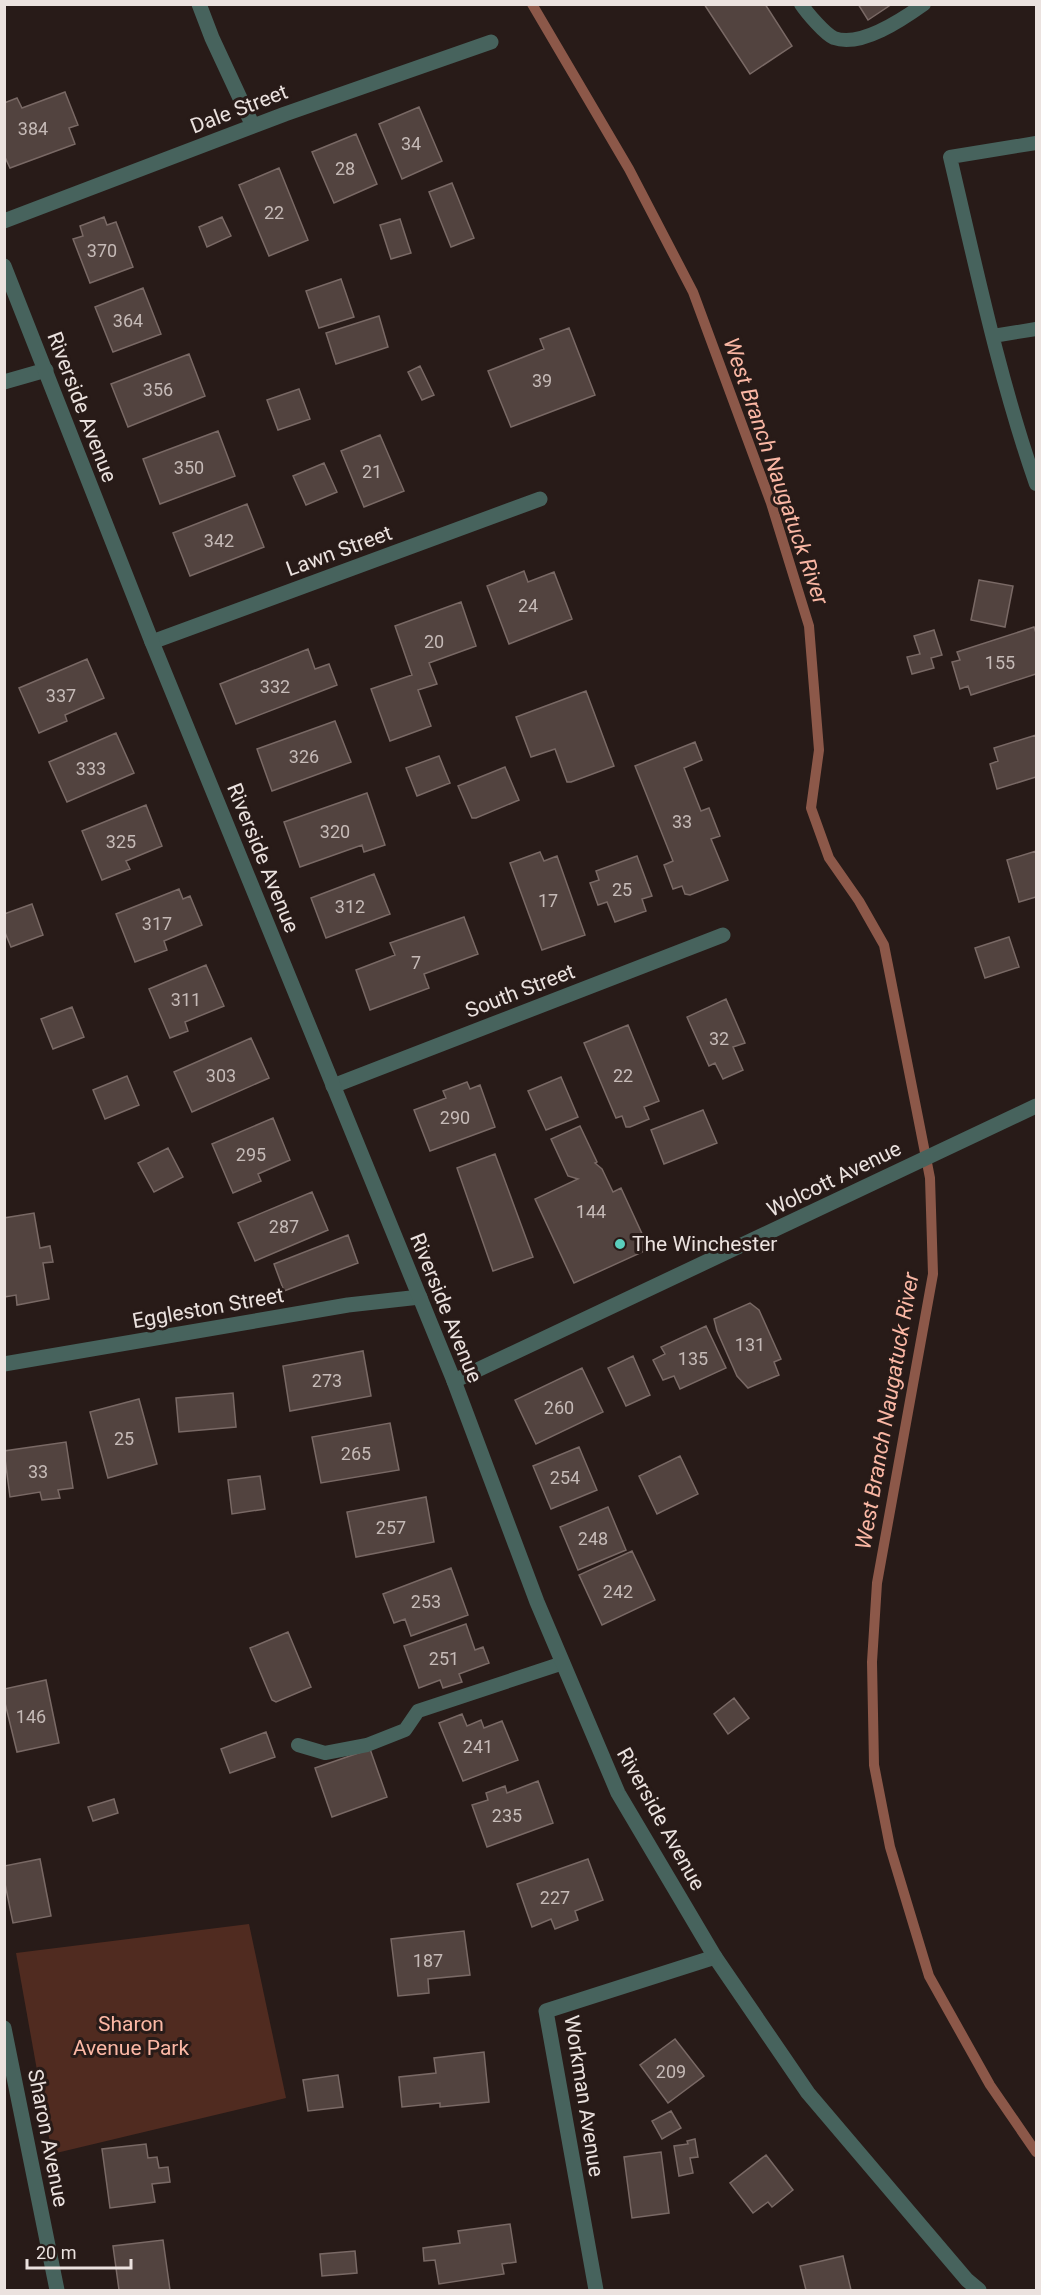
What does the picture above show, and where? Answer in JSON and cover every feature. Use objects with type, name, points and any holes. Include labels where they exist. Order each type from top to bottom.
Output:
[{"type":"street","points":[[200,4],[212,38],[253,126]]},
{"type":"street","name":"Dale Street","points":[[4,221],[253,126],[491,42]]},
{"type":"street","name":"Riverside Avenue","points":[[4,266],[152,642],[454,1381],[537,1602],[618,1793],[715,1957],[808,2093],[959,2271],[979,2290]]},
{"type":"street","points":[[4,382],[46,370]]},
{"type":"street","name":"Lawn Street","points":[[152,642],[540,498]]},
{"type":"street","name":"South Street","points":[[333,1086],[723,935]]},
{"type":"street","name":"Wolcott Avenue","points":[[454,1381],[1036,1106]]},
{"type":"street","name":"Eggleston Street","points":[[4,1364],[348,1305],[420,1297]]},
{"type":"street","name":"Workman Avenue","points":[[596,2290],[546,2011],[715,1957]]},
{"type":"street","name":"Sharon Avenue","points":[[4,2028],[57,2290]]},
{"type":"lane","points":[[801,4],[807,14],[834,38],[860,39],[893,25],[924,4]]},
{"type":"lane","points":[[1036,143],[950,158],[993,336],[1036,484]]},
{"type":"lane","points":[[993,336],[1036,329]]},
{"type":"lane","points":[[298,1746],[326,1753],[366,1746],[405,1730],[418,1711],[563,1663]]},
{"type":"green space","name":"Sharon Avenue Park","points":[[249,1924],[286,2098],[52,2154],[16,1953]]},
{"type":"building","points":[[704,4],[765,4],[792,46],[750,74]]},
{"type":"building","points":[[858,4],[892,4],[868,20]]},
{"type":"building","points":[[65,92],[78,125],[69,128],[75,144],[10,168],[4,155],[4,103],[17,98],[22,108]]},
{"type":"building","points":[[419,107],[442,161],[402,179],[379,124]]},
{"type":"building","points":[[356,134],[377,184],[334,203],[312,152]]},
{"type":"building","points":[[279,168],[308,240],[269,256],[239,185]]},
{"type":"building","points":[[452,183],[474,238],[451,247],[429,192]]},
{"type":"building","points":[[104,217],[107,225],[116,222],[133,267],[90,283],[73,239],[83,236],[80,226]]},
{"type":"building","points":[[222,217],[231,236],[207,247],[199,227]]},
{"type":"building","points":[[400,219],[411,253],[391,259],[380,225]]},
{"type":"building","points":[[341,279],[354,317],[319,328],[306,291]]},
{"type":"building","points":[[143,288],[161,334],[113,352],[95,307]]},
{"type":"building","points":[[379,316],[388,347],[336,364],[326,333]]},
{"type":"building","points":[[569,328],[595,395],[511,427],[488,371],[544,349],[540,339]]},
{"type":"building","points":[[189,354],[205,396],[128,427],[111,384]]},
{"type":"building","points":[[420,366],[434,395],[422,400],[408,372]]},
{"type":"building","points":[[299,389],[310,419],[278,430],[267,400]]},
{"type":"building","points":[[218,431],[235,476],[160,504],[143,459]]},
{"type":"building","points":[[380,435],[404,491],[364,507],[341,451]]},
{"type":"building","points":[[324,463],[337,492],[306,505],[293,476]]},
{"type":"building","points":[[247,504],[264,547],[190,576],[173,533]]},
{"type":"building","points":[[524,571],[528,582],[554,572],[572,619],[509,644],[487,586]]},
{"type":"building","points":[[979,580],[1013,586],[1005,627],[971,620]]},
{"type":"building","points":[[461,602],[476,646],[429,663],[437,684],[418,690],[431,726],[390,741],[371,689],[412,675],[395,626]]},
{"type":"building","points":[[1034,627],[1036,674],[971,695],[968,686],[960,689],[952,662],[960,660],[957,652]]},
{"type":"building","points":[[934,630],[942,655],[931,658],[934,668],[912,674],[907,657],[920,654],[914,636]]},
{"type":"building","points":[[308,649],[315,669],[329,664],[337,685],[236,724],[220,684]]},
{"type":"building","points":[[87,659],[104,698],[65,715],[67,721],[39,733],[19,688]]},
{"type":"building","points":[[586,691],[614,766],[567,782],[555,749],[531,757],[516,717]]},
{"type":"building","points":[[335,721],[351,762],[272,791],[257,749]]},
{"type":"building","points":[[116,733],[134,773],[67,802],[49,762]]},
{"type":"building","points":[[1036,735],[1036,777],[997,789],[990,764],[998,761],[994,748]]},
{"type":"building","points":[[695,742],[702,760],[684,768],[701,811],[709,808],[720,836],[711,839],[728,880],[690,895],[685,894],[682,886],[673,889],[664,865],[673,861],[635,766]]},
{"type":"building","points":[[439,756],[450,783],[417,796],[406,768]]},
{"type":"building","points":[[505,767],[519,800],[472,818],[458,786]]},
{"type":"building","points":[[367,793],[385,845],[364,852],[362,845],[300,867],[284,822]]},
{"type":"building","points":[[146,805],[162,846],[126,861],[130,869],[102,880],[82,831]]},
{"type":"building","points":[[1036,851],[1036,897],[1019,902],[1007,860]]},
{"type":"building","points":[[540,852],[544,861],[557,856],[585,935],[542,950],[510,863]]},
{"type":"building","points":[[637,856],[652,896],[642,899],[646,911],[615,922],[607,902],[598,905],[590,883],[599,880],[596,871]]},
{"type":"building","points":[[374,874],[390,914],[326,938],[311,898]]},
{"type":"building","points":[[179,889],[183,899],[190,896],[202,925],[164,941],[167,950],[135,962],[116,914]]},
{"type":"building","points":[[32,904],[43,935],[11,947],[4,930],[4,914]]},
{"type":"building","points":[[464,917],[478,954],[424,974],[429,988],[370,1010],[356,970],[395,955],[390,943]]},
{"type":"building","points":[[1009,937],[1019,967],[985,978],[975,948]]},
{"type":"building","points":[[206,965],[224,1006],[185,1022],[188,1031],[170,1038],[149,989]]},
{"type":"building","points":[[726,999],[745,1043],[733,1047],[743,1070],[723,1079],[715,1063],[709,1066],[687,1017]]},
{"type":"building","points":[[72,1007],[84,1037],[53,1049],[41,1019]]},
{"type":"building","points":[[628,1025],[659,1101],[644,1107],[649,1119],[626,1127],[622,1116],[616,1118],[584,1043]]},
{"type":"building","points":[[251,1038],[269,1078],[192,1112],[174,1072]]},
{"type":"building","points":[[127,1076],[139,1105],[105,1119],[93,1090]]},
{"type":"building","points":[[561,1077],[578,1117],[546,1130],[528,1091]]},
{"type":"building","points":[[467,1082],[470,1089],[480,1085],[495,1127],[430,1151],[414,1110],[446,1098],[443,1091]]},
{"type":"building","points":[[703,1110],[717,1143],[664,1164],[651,1130]]},
{"type":"building","points":[[273,1118],[290,1160],[258,1174],[261,1181],[233,1193],[212,1144]]},
{"type":"building","points":[[580,1126],[597,1162],[595,1163],[602,1169],[613,1192],[621,1188],[649,1249],[574,1283],[535,1199],[578,1179],[568,1176],[551,1139]]},
{"type":"building","points":[[168,1148],[183,1177],[154,1192],[138,1163]]},
{"type":"building","points":[[495,1154],[533,1257],[493,1271],[457,1168]]},
{"type":"building","points":[[312,1192],[328,1230],[255,1261],[238,1223]]},
{"type":"building","points":[[34,1213],[40,1248],[50,1246],[53,1262],[43,1263],[49,1299],[17,1305],[16,1295],[4,1297],[4,1218]]},
{"type":"building","points":[[348,1235],[358,1263],[284,1291],[274,1264]]},
{"type":"building","points":[[750,1303],[759,1310],[781,1359],[774,1362],[779,1375],[748,1388],[737,1376],[714,1319]]},
{"type":"building","points":[[706,1326],[726,1368],[680,1389],[674,1376],[663,1380],[653,1360],[665,1354],[661,1347]]},
{"type":"building","points":[[363,1351],[371,1396],[290,1411],[283,1366]]},
{"type":"building","points":[[633,1356],[650,1395],[626,1406],[608,1368]]},
{"type":"building","points":[[582,1368],[603,1412],[536,1444],[515,1400]]},
{"type":"building","points":[[233,1393],[236,1427],[179,1432],[176,1398]]},
{"type":"building","points":[[139,1399],[157,1464],[108,1478],[90,1412]]},
{"type":"building","points":[[390,1423],[399,1470],[321,1483],[312,1437]]},
{"type":"building","points":[[66,1442],[73,1488],[58,1490],[60,1498],[42,1500],[40,1492],[10,1497],[4,1451]]},
{"type":"building","points":[[579,1447],[597,1490],[551,1509],[533,1466]]},
{"type":"building","points":[[680,1456],[698,1494],[657,1514],[639,1476]]},
{"type":"building","points":[[260,1476],[265,1509],[232,1514],[228,1480]]},
{"type":"building","points":[[426,1497],[434,1542],[356,1557],[347,1512]]},
{"type":"building","points":[[608,1507],[626,1550],[578,1570],[560,1527]]},
{"type":"building","points":[[632,1551],[655,1600],[602,1625],[579,1575]]},
{"type":"building","points":[[451,1568],[468,1615],[411,1636],[405,1619],[394,1623],[383,1594]]},
{"type":"building","points":[[466,1624],[475,1650],[483,1647],[489,1663],[459,1674],[462,1682],[443,1688],[440,1680],[419,1688],[404,1646]]},
{"type":"building","points":[[288,1632],[311,1687],[276,1702],[272,1700],[250,1648]]},
{"type":"building","points":[[46,1680],[59,1743],[17,1752],[4,1699],[4,1689]]},
{"type":"building","points":[[734,1698],[749,1718],[728,1734],[714,1714]]},
{"type":"building","points":[[462,1714],[467,1726],[481,1720],[484,1728],[502,1721],[518,1760],[463,1781],[439,1723]]},
{"type":"building","points":[[266,1732],[275,1757],[230,1773],[221,1749]]},
{"type":"building","points":[[370,1749],[387,1797],[332,1817],[315,1768]]},
{"type":"building","points":[[538,1781],[553,1823],[487,1847],[472,1805],[488,1800],[486,1793],[505,1786],[507,1793]]},
{"type":"building","points":[[114,1799],[118,1813],[93,1821],[88,1807]]},
{"type":"building","points":[[40,1859],[51,1916],[13,1923],[4,1879],[4,1866]]},
{"type":"building","points":[[588,1859],[603,1900],[575,1911],[578,1920],[555,1929],[551,1919],[532,1927],[517,1884]]},
{"type":"building","points":[[464,1931],[470,1975],[428,1979],[429,1993],[398,1996],[391,1939]]},
{"type":"building","points":[[675,2039],[704,2076],[668,2103],[640,2065]]},
{"type":"building","points":[[484,2052],[489,2102],[440,2107],[440,2103],[402,2107],[399,2077],[436,2073],[434,2058]]},
{"type":"building","points":[[338,2075],[343,2107],[308,2111],[303,2080]]},
{"type":"building","points":[[671,2111],[681,2128],[662,2139],[652,2121]]},
{"type":"building","points":[[695,2139],[698,2157],[690,2158],[693,2173],[679,2176],[674,2146],[688,2144],[687,2141]]},
{"type":"building","points":[[146,2144],[148,2158],[157,2157],[159,2168],[168,2167],[170,2182],[152,2184],[155,2202],[110,2208],[102,2149]]},
{"type":"building","points":[[661,2152],[669,2213],[632,2218],[624,2157]]},
{"type":"building","points":[[766,2155],[793,2190],[772,2207],[768,2202],[753,2213],[730,2183]]},
{"type":"building","points":[[510,2224],[516,2262],[502,2264],[504,2274],[439,2284],[435,2260],[424,2261],[423,2248],[460,2243],[458,2231]]},
{"type":"building","points":[[163,2240],[170,2290],[119,2290],[113,2246]]},
{"type":"building","points":[[355,2251],[357,2273],[322,2276],[320,2254]]},
{"type":"building","points":[[843,2256],[851,2290],[806,2290],[800,2266]]},
{"type":"waterway","name":"West Branch Naugatuck River","points":[[532,4],[629,169],[693,292],[771,503],[809,626],[819,750],[811,808],[829,858],[859,901],[884,945],[930,1178],[933,1274],[877,1583],[872,1662],[874,1765],[890,1847],[929,1976],[990,2085],[1036,2152]]},
{"type":"place","name":"The Winchester","points":[[620,1244]]}]
